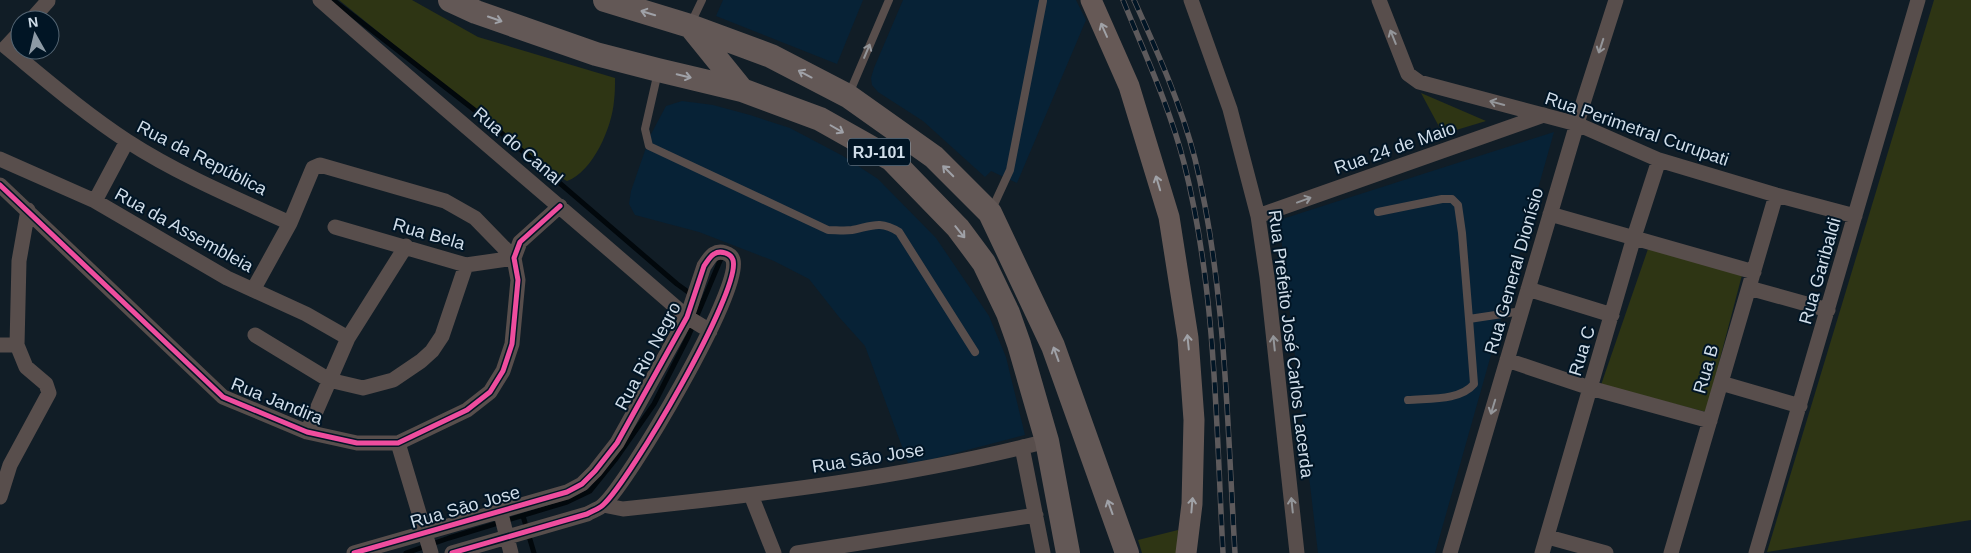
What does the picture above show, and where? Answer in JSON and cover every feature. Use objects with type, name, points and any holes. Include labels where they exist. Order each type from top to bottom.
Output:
[{"type":"main road","name":"RJ-101","points":[[450,0],[476,12],[596,54],[742,90],[820,119],[891,159],[958,228],[984,263],[1008,313],[1048,441],[1068,553]]},
{"type":"main road","name":"RJ-101","points":[[605,0],[690,26],[771,56],[848,96],[934,157],[990,213],[1053,346],[1127,553]]},
{"type":"main road","points":[[1091,0],[1129,86],[1168,217],[1188,338],[1194,420],[1192,504],[1186,553]]},
{"type":"main road","points":[[690,26],[742,90]]},
{"type":"street","name":"Rua do Canal","points":[[320,0],[447,111],[560,206],[697,315]]},
{"type":"street","name":"Rua Prefeito José Carlos Lacerda","points":[[1191,0],[1230,109],[1258,216],[1267,277],[1297,553]]},
{"type":"street","name":"Rua Perimetral Curupati","points":[[1379,0],[1408,74],[1419,82],[1577,124],[1659,160],[1776,195],[1855,216]]},
{"type":"street","name":"Rua General Dionísio","points":[[1450,553],[1577,124],[1616,0]]},
{"type":"street","name":"Rua Garibaldi","points":[[1756,553],[1918,0]]},
{"type":"street","name":"Rua da República","points":[[22,60],[76,104],[127,141],[198,181],[290,222]]},
{"type":"street","name":"Rua 24 de Maio","points":[[1258,216],[1544,116]]},
{"type":"street","points":[[95,201],[127,141]]},
{"type":"street","name":"Rua da Assembleia","points":[[0,159],[95,201],[227,278],[306,314],[348,338]]},
{"type":"street","name":"Rua C","points":[[1542,553],[1634,237],[1659,160]]},
{"type":"street","points":[[253,290],[290,222],[313,168],[320,165],[445,201],[475,218],[514,258],[520,242],[560,206]]},
{"type":"street","name":"Rua Jandira","points":[[0,185],[223,396],[306,432],[357,443],[398,443],[467,410],[490,392],[503,371],[512,344],[518,280],[514,258]]},
{"type":"street","name":"Rua B","points":[[1671,553],[1776,195]]},
{"type":"street","points":[[0,496],[10,464],[49,393],[46,384],[26,367],[17,344],[19,261],[28,210]]},
{"type":"street","points":[[1550,214],[1754,272]]},
{"type":"street","name":"Rua Bela","points":[[335,227],[406,246],[466,265],[514,258]]},
{"type":"street","points":[[306,432],[348,338],[406,246]]},
{"type":"street","name":"Rua Rio Negro","points":[[582,484],[617,443],[697,315],[704,266],[713,254],[721,252],[728,254],[733,260]]},
{"type":"street","name":"Rua Sāo Jose","points":[[354,553],[425,535],[505,525],[543,514],[587,514],[603,505],[624,480],[657,427],[697,315],[728,288],[733,270],[733,260]]},
{"type":"street","points":[[255,335],[329,380],[363,388],[379,385],[393,380],[422,361],[432,351],[442,336],[466,265]]},
{"type":"street","points":[[1749,288],[1828,310]]},
{"type":"street","points":[[1528,289],[1612,315]]},
{"type":"street","points":[[0,345],[17,344]]},
{"type":"street","points":[[1507,360],[1590,388],[1710,421]]},
{"type":"street","points":[[1721,383],[1800,406]]},
{"type":"street","name":"Rua Sāo Jose","points":[[603,505],[623,509],[751,495],[879,477],[1048,441]]},
{"type":"street","points":[[398,443],[431,553]]},
{"type":"street","points":[[1022,447],[1043,553]]},
{"type":"street","name":"Rua Sāo Jose","points":[[452,553],[505,525],[543,514],[567,492],[582,484]]},
{"type":"street","points":[[751,495],[774,553]]},
{"type":"street","points":[[797,553],[1036,515]]},
{"type":"street","points":[[505,525],[511,553]]},
{"type":"street","points":[[1548,537],[1605,553]]},
{"type":"lane","points":[[690,26],[702,0]]},
{"type":"lane","points":[[848,96],[889,0]]},
{"type":"lane","points":[[990,213],[1010,170],[1043,1]]},
{"type":"lane","points":[[658,70],[645,129],[650,146],[828,230],[850,230],[880,223],[890,226],[899,232],[975,352]]},
{"type":"lane","points":[[1378,212],[1442,199],[1452,199],[1458,205],[1474,384],[1468,391],[1452,396],[1408,400]]},
{"type":"lane","points":[[1469,319],[1522,311]]},
{"type":"shaded area","points":[[723,0],[863,0],[837,64],[716,16]]},
{"type":"shaded area","points":[[903,0],[1076,0],[1086,20],[1017,183],[991,171],[985,177],[923,121],[878,92],[872,85],[871,78],[874,68]]},
{"type":"shaded area","points":[[682,101],[713,105],[790,128],[843,156],[878,179],[936,238],[989,316],[1006,357],[1025,435],[933,459],[908,463],[865,346],[809,279],[774,261],[699,232],[635,215],[629,204],[631,191],[650,136],[666,106]]},
{"type":"shaded area","points":[[1554,132],[1435,553],[1318,553],[1279,220]]},
{"type":"green space","points":[[339,0],[412,0],[478,37],[615,78],[612,112],[605,135],[593,159],[576,176],[567,181],[549,171]]},
{"type":"green space","points":[[1934,0],[1971,0],[1971,520],[1767,552]]},
{"type":"green space","points":[[1421,93],[1486,121],[1443,134]]},
{"type":"green space","points":[[1649,246],[1742,275],[1706,412],[1601,385]]},
{"type":"green space","points":[[1178,530],[1177,553],[1142,553],[1138,540]]},
{"type":"waterway","points":[[333,0],[477,112],[677,284],[702,302]]},
{"type":"waterway","points":[[406,553],[567,502],[590,491],[615,460],[654,404],[688,337],[722,256]]},
{"type":"waterway","points":[[523,516],[534,553]]},
{"type":"railway","points":[[1123,0],[1172,122],[1195,211],[1209,307],[1223,553]]},
{"type":"railway","points":[[1134,0],[1160,58],[1183,118],[1195,159],[1205,207],[1213,256],[1224,355],[1235,553]]},
{"type":"cycle path","points":[[0,185],[223,397],[307,432],[357,443],[398,443],[467,410],[490,392],[503,371],[512,344],[518,280],[514,258],[520,242],[560,206]]},
{"type":"cycle path","points":[[354,553],[567,492],[582,484],[617,443],[687,317],[704,266],[711,256],[716,253],[728,254],[733,260],[731,278],[703,345],[636,461],[603,505],[587,514],[452,553]]}]
